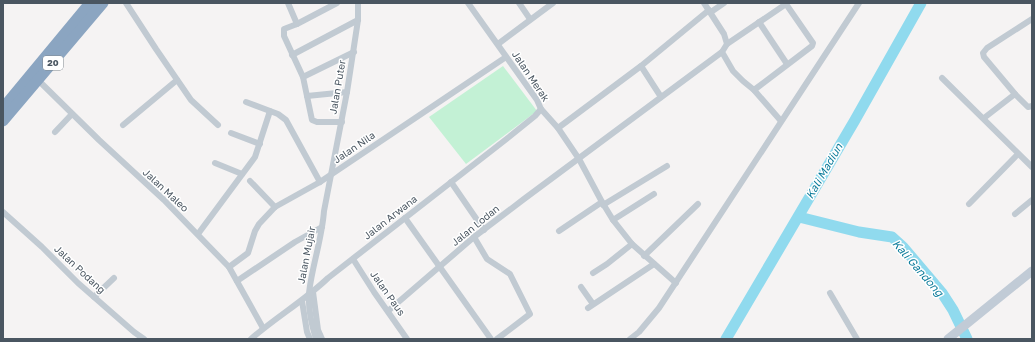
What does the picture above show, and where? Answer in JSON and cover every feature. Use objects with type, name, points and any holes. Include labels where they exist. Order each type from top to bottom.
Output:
[{"type":"highway","name":"20","points":[[3,108],[90,3]]},
{"type":"highway","name":"20","points":[[3,121],[103,3]]},
{"type":"main road","points":[[948,339],[1032,271]]},
{"type":"street","points":[[126,3],[191,100],[218,125]]},
{"type":"street","points":[[288,3],[297,24]]},
{"type":"street","points":[[337,3],[283,31],[292,55],[303,77],[313,121],[342,122]]},
{"type":"street","name":"Jalan Puter","points":[[331,174],[354,52],[358,20],[358,3]]},
{"type":"street","name":"Jalan Merak","points":[[468,3],[538,100],[541,109],[558,128],[579,159],[602,203],[613,220],[632,244],[676,284]]},
{"type":"street","points":[[518,3],[530,19]]},
{"type":"street","points":[[498,44],[552,3]]},
{"type":"street","points":[[704,3],[724,34],[727,44]]},
{"type":"street","points":[[558,128],[641,66],[710,11],[724,3]]},
{"type":"street","points":[[630,339],[639,332],[676,284],[859,3]]},
{"type":"street","points":[[754,90],[812,46],[813,43],[786,4],[727,44],[722,52],[734,71],[754,90],[781,122]]},
{"type":"street","points":[[1032,19],[987,48],[983,53],[984,57],[1015,94],[1028,107],[1032,106]]},
{"type":"street","points":[[292,55],[358,20]]},
{"type":"street","points":[[759,22],[787,64]]},
{"type":"street","points":[[303,77],[354,52]]},
{"type":"street","name":"Jalan Lodan","points":[[388,311],[484,230],[722,52]]},
{"type":"street","name":"Jalan Nila","points":[[229,266],[248,253],[255,231],[259,224],[274,207],[320,182],[506,57]]},
{"type":"street","points":[[641,66],[661,97]]},
{"type":"street","points":[[942,78],[1032,167]]},
{"type":"street","name":"Jalan Maleo","points":[[38,80],[137,176],[164,200],[229,266],[263,328]]},
{"type":"street","points":[[123,125],[177,80]]},
{"type":"street","points":[[307,96],[347,92]]},
{"type":"street","points":[[984,118],[1015,94]]},
{"type":"street","points":[[246,102],[278,114],[286,120],[320,182]]},
{"type":"street","name":"Jalan Arwana","points":[[251,339],[263,328],[311,293],[328,278],[535,116],[541,109]]},
{"type":"street","points":[[198,234],[255,157],[270,111]]},
{"type":"street","points":[[55,132],[72,114]]},
{"type":"street","points":[[232,133],[260,144]]},
{"type":"street","points":[[969,204],[1018,154]]},
{"type":"street","points":[[215,163],[242,174]]},
{"type":"street","points":[[559,230],[666,166]]},
{"type":"street","name":"Jalan Mujair","points":[[316,339],[312,325],[311,293],[331,174]]},
{"type":"street","points":[[250,181],[274,207]]},
{"type":"street","points":[[451,182],[484,230]]},
{"type":"street","points":[[613,220],[654,194]]},
{"type":"street","points":[[1015,214],[1032,200]]},
{"type":"street","points":[[644,256],[698,204]]},
{"type":"street","name":"Jalan Podang","points":[[3,212],[42,247],[78,283],[144,339]]},
{"type":"street","points":[[405,218],[491,339]]},
{"type":"street","points":[[237,281],[295,242],[322,227]]},
{"type":"street","points":[[474,238],[487,259],[510,274],[530,314],[497,339]]},
{"type":"street","points":[[593,273],[632,244]]},
{"type":"street","name":"Jalan Paus","points":[[353,259],[407,339]]},
{"type":"street","points":[[581,287],[590,306],[654,264]]},
{"type":"street","points":[[94,297],[114,278]]},
{"type":"street","points":[[830,292],[856,339]]},
{"type":"street","points":[[311,293],[318,330],[322,339]]},
{"type":"street","points":[[302,300],[307,332],[310,339]]},
{"type":"green space","points":[[503,66],[537,111],[466,164],[429,117]]},
{"type":"waterway","name":"Kali Madiun","points":[[726,339],[855,120],[921,3]]},
{"type":"waterway","name":"Kali Gandong","points":[[799,217],[859,232],[892,237],[903,247],[942,293],[953,310],[967,339]]}]
